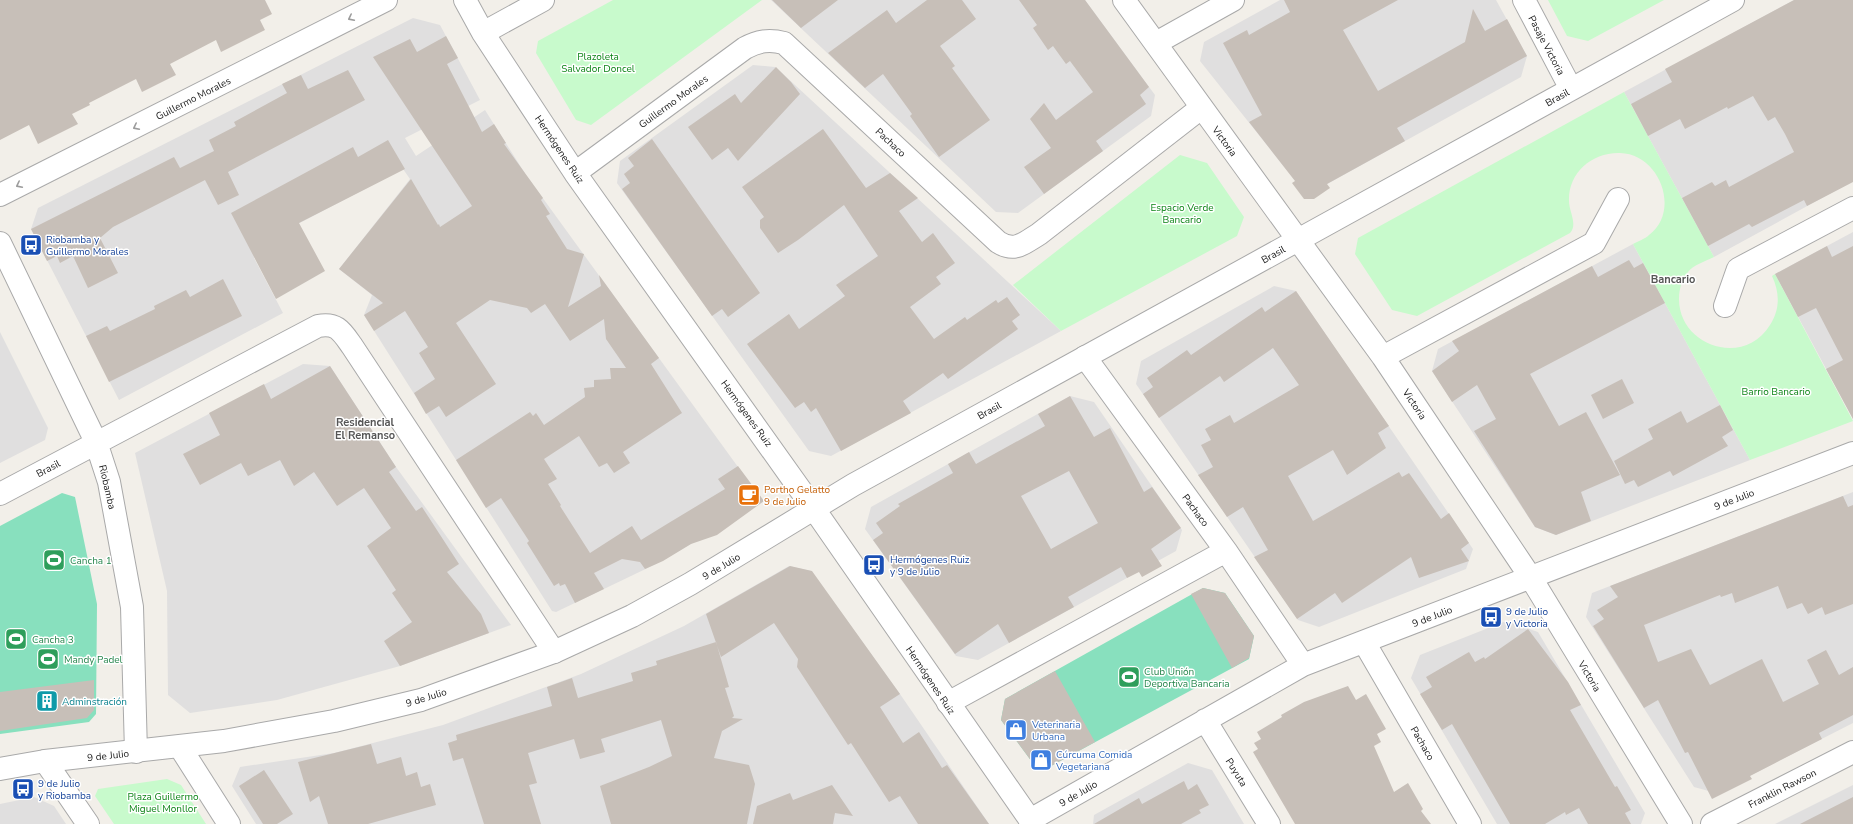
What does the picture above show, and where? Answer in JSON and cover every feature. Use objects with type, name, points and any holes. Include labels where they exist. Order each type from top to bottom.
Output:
[{"type":"street","name":"Guillermo Morales","points":[[0,195],[386,0]]},
{"type":"street","name":"Hermógenes Ruiz","points":[[465,0],[483,33],[575,173],[814,509],[1031,822]]},
{"type":"street","points":[[483,33],[543,0]]},
{"type":"street","name":"Victoria","points":[[1124,0],[1383,357],[1531,578],[1681,824]]},
{"type":"street","points":[[1156,43],[1233,0]]},
{"type":"street","name":"Pasaje Victoria","points":[[1524,0],[1571,89]]},
{"type":"street","name":"Brasil","points":[[814,509],[853,485],[1733,0]]},
{"type":"street","name":"Guillermo Morales","points":[[575,173],[745,48],[755,43],[775,41]]},
{"type":"street","name":"Pachaco","points":[[775,41],[784,43],[998,242],[1005,246],[1015,247],[1039,234],[1201,108]]},
{"type":"street","points":[[1383,357],[1594,243],[1618,199]]},
{"type":"street","points":[[1725,306],[1738,269],[1853,208]]},
{"type":"street","name":"Riobamba","points":[[0,243],[96,442],[109,482],[132,607],[136,752]]},
{"type":"street","name":"Brasil","points":[[0,494],[318,326],[327,324],[335,326],[352,346],[554,652]]},
{"type":"street","name":"Pachaco","points":[[1085,357],[1226,551],[1303,665]]},
{"type":"street","name":"9 de Julio","points":[[1031,822],[1205,720],[1303,665],[1853,453]]},
{"type":"street","name":"9 de Julio","points":[[0,768],[45,761],[180,747],[283,732],[420,700],[554,652],[632,616],[690,584],[814,509]]},
{"type":"street","points":[[948,703],[1226,551]]},
{"type":"street","name":"Pachaco","points":[[1364,642],[1470,824]]},
{"type":"street","name":"Puyuta","points":[[1205,720],[1269,824]]},
{"type":"street","points":[[180,747],[229,824]]},
{"type":"street","name":"Franklin Rawson","points":[[1712,824],[1853,752]]},
{"type":"street","points":[[45,761],[88,824]]},
{"type":"shaded area","points":[[771,0],[1085,0],[1155,95],[1151,116],[1018,213],[996,212]]},
{"type":"shaded area","points":[[1280,0],[1496,0],[1527,56],[1521,77],[1320,188],[1297,183],[1200,61],[1204,42]]},
{"type":"shaded area","points":[[1794,0],[1853,0],[1853,181],[1714,257],[1624,92]]},
{"type":"shaded area","points":[[413,18],[440,25],[480,100],[405,138],[416,156],[485,110],[526,175],[754,489],[703,537],[656,564],[556,612],[552,611],[364,315],[372,295],[339,269],[410,179],[403,169],[271,238],[254,258],[283,313],[119,400],[31,229],[38,208]]},
{"type":"shaded area","points":[[753,65],[775,67],[782,73],[1061,331],[831,456],[809,451],[617,183],[620,161]]},
{"type":"shaded area","points":[[1853,232],[1853,419],[1775,274]]},
{"type":"shaded area","points":[[1633,244],[1750,460],[1556,535],[1535,527],[1432,371],[1438,349]]},
{"type":"shaded area","points":[[1274,286],[1296,291],[1473,549],[1466,569],[1319,627],[1298,620],[1136,384],[1141,361]]},
{"type":"shaded area","points":[[0,332],[48,428],[45,440],[0,463]]},
{"type":"shaded area","points":[[303,364],[330,366],[396,467],[511,625],[400,666],[277,700],[190,713],[168,695],[167,591],[135,453]]},
{"type":"shaded area","points":[[1070,396],[1094,402],[1182,530],[1176,551],[978,660],[956,656],[865,529],[871,507]]},
{"type":"shaded area","points":[[1853,492],[1853,723],[1716,793],[1694,787],[1586,617],[1592,593]]},
{"type":"shaded area","points":[[789,566],[811,571],[900,694],[989,824],[256,824],[232,786],[240,767],[334,753],[443,725],[581,674],[684,626]]},
{"type":"shaded area","points":[[1506,621],[1538,632],[1645,813],[1641,824],[1497,824],[1411,678],[1420,655]]},
{"type":"shaded area","points":[[1188,763],[1212,770],[1244,824],[1093,824],[1094,815]]},
{"type":"shaded area","points":[[1853,785],[1853,824],[1775,824]]},
{"type":"shaded area","points":[[34,797],[54,806],[66,824],[0,824],[0,804]]},
{"type":"green space","name":"Plazoleta Salvador Doncel","points":[[613,0],[762,0],[591,125],[576,120],[536,53],[538,41]]},
{"type":"green space","points":[[1548,0],[1664,0],[1588,41],[1567,36]]},
{"type":"green space","name":"Barrio Bancario","points":[[1624,92],[1714,257],[1696,265],[1686,275],[1681,284],[1679,298],[1682,315],[1689,329],[1700,339],[1714,346],[1730,348],[1745,346],[1759,338],[1770,325],[1776,313],[1778,295],[1772,276],[1775,274],[1853,421],[1750,460],[1633,244],[1643,239],[1659,225],[1664,212],[1662,185],[1655,173],[1646,163],[1634,156],[1620,153],[1600,156],[1591,160],[1577,173],[1570,191],[1569,205],[1573,226],[1570,233],[1417,316],[1392,310],[1355,254],[1358,238]]},
{"type":"green space","name":"Espacio Verde Bancario","points":[[1180,155],[1207,163],[1244,217],[1237,236],[1061,331],[1013,285]]},
{"type":"green space","name":"Mandy Padel","points":[[62,493],[75,497],[97,604],[96,714],[89,722],[0,734],[0,526]]},
{"type":"green space","name":"Club Unión Deportiva Bancaria","points":[[1203,588],[1225,593],[1254,636],[1249,659],[1051,766],[1032,762],[1001,720],[1005,699]]},
{"type":"green space","name":"Plaza Guillermo Miguel Monllor","points":[[167,779],[181,785],[206,824],[114,824],[95,796],[98,789]]},
{"type":"building","points":[[0,0],[265,0],[272,14],[260,20],[265,30],[221,52],[216,40],[170,64],[176,75],[142,92],[136,79],[89,103],[90,105],[72,114],[78,124],[38,144],[29,125],[0,140]]},
{"type":"building","points":[[772,0],[838,0],[801,28]]},
{"type":"building","points":[[927,0],[962,0],[976,19],[940,46],[955,66],[952,68],[990,120],[939,157],[910,116],[912,114],[883,74],[865,88],[828,53],[887,10],[896,23]]},
{"type":"building","points":[[1019,0],[1085,0],[1149,87],[1140,95],[1146,104],[1096,141],[1103,151],[1044,194],[1024,167],[1051,148],[1030,119],[1044,103],[1056,120],[1093,92],[1070,61],[1066,64],[1053,46],[1048,50],[1033,28],[1037,25]]},
{"type":"building","points":[[1284,0],[1398,0],[1343,30],[1378,91],[1465,42],[1473,9],[1485,31],[1507,19],[1527,56],[1397,128],[1405,141],[1327,184],[1330,188],[1314,199],[1304,199],[1292,183],[1295,181],[1249,122],[1262,115],[1223,43],[1247,30],[1249,35],[1290,12]]},
{"type":"building","points":[[1794,0],[1853,0],[1853,182],[1807,206],[1804,200],[1752,227],[1749,224],[1708,246],[1682,198],[1712,182],[1715,186],[1726,180],[1729,187],[1794,152],[1785,134],[1775,117],[1768,121],[1753,96],[1728,109],[1727,107],[1685,129],[1680,119],[1648,136],[1631,104],[1672,82],[1665,69]]},
{"type":"building","points":[[446,36],[458,58],[447,64],[482,132],[494,124],[506,143],[504,144],[543,198],[541,200],[550,214],[546,216],[567,249],[584,254],[568,307],[601,286],[599,275],[659,358],[651,364],[682,413],[623,452],[630,463],[614,473],[607,463],[599,467],[579,436],[544,459],[557,479],[548,484],[590,553],[632,526],[641,540],[725,489],[718,479],[738,466],[764,501],[717,535],[691,544],[663,561],[645,569],[640,562],[622,559],[594,573],[604,589],[575,603],[565,584],[560,586],[559,583],[554,586],[527,543],[529,541],[501,498],[486,508],[456,460],[530,412],[533,416],[536,413],[544,425],[585,397],[584,388],[594,387],[594,380],[611,379],[610,368],[626,368],[606,339],[604,319],[570,341],[545,304],[531,313],[527,308],[490,300],[456,323],[496,384],[446,417],[439,406],[426,414],[414,393],[435,379],[419,353],[428,347],[405,311],[374,331],[364,315],[383,303],[339,269],[411,179],[440,227],[472,206],[373,57],[410,39],[417,52]]},
{"type":"building","points":[[776,67],[791,82],[800,94],[738,161],[728,148],[712,160],[688,127],[735,94],[741,103]]},
{"type":"building","points":[[348,70],[365,100],[228,172],[239,195],[218,205],[205,180],[113,227],[100,238],[118,273],[88,288],[73,256],[60,263],[57,256],[47,261],[31,229],[174,157],[180,168],[214,151],[209,140],[236,126],[234,122],[287,93],[282,84],[301,75],[308,89]]},
{"type":"building","points":[[823,129],[866,188],[890,173],[918,198],[899,211],[922,242],[933,233],[955,263],[936,277],[941,284],[910,307],[934,339],[965,317],[967,320],[996,300],[998,303],[1007,297],[1020,315],[1012,321],[1018,329],[948,379],[943,373],[903,401],[911,413],[841,451],[816,408],[811,412],[804,402],[795,408],[747,344],[789,314],[799,329],[845,296],[836,285],[878,256],[844,205],[798,240],[778,253],[760,228],[760,220],[764,217],[742,187]]},
{"type":"building","points":[[652,139],[760,293],[728,317],[722,309],[712,316],[622,189],[630,183],[624,174],[634,166],[628,158]]},
{"type":"building","points":[[388,140],[405,169],[299,223],[325,271],[276,299],[231,213],[353,147],[358,157]]},
{"type":"building","points":[[1827,246],[1832,257],[1853,246],[1853,419],[1826,369],[1843,360],[1816,308],[1798,317],[1775,274]]},
{"type":"building","points":[[1629,260],[1634,268],[1643,263],[1665,303],[1530,374],[1559,426],[1586,412],[1620,475],[1581,492],[1591,521],[1556,535],[1535,527],[1474,431],[1496,419],[1477,385],[1452,402],[1432,371],[1459,351],[1452,341],[1592,266],[1598,277]]},
{"type":"building","points":[[223,279],[242,316],[109,382],[86,336],[107,326],[110,331],[155,309],[154,306],[186,290],[190,297]]},
{"type":"building","points":[[1296,291],[1389,426],[1378,433],[1386,448],[1347,475],[1333,450],[1288,476],[1313,521],[1399,472],[1402,477],[1409,473],[1441,519],[1449,513],[1469,543],[1461,549],[1469,561],[1419,578],[1411,557],[1342,603],[1335,593],[1297,619],[1254,557],[1268,550],[1243,507],[1227,517],[1198,475],[1213,467],[1201,445],[1211,440],[1205,429],[1230,415],[1234,423],[1299,385],[1273,348],[1224,382],[1220,376],[1159,418],[1143,394],[1153,387],[1147,378],[1187,350],[1191,355],[1262,307],[1265,312]]},
{"type":"building","points":[[330,366],[396,467],[389,472],[416,511],[422,507],[459,564],[447,572],[481,614],[489,633],[400,666],[384,641],[412,622],[392,593],[396,590],[367,546],[391,528],[364,488],[337,506],[314,472],[294,486],[280,460],[248,476],[241,463],[200,485],[183,454],[220,435],[209,413],[264,384],[271,399]]},
{"type":"building","points":[[1622,379],[1634,403],[1603,419],[1591,395]]},
{"type":"building","points":[[1070,396],[1094,437],[1110,428],[1144,492],[1152,487],[1181,528],[1151,549],[1162,566],[1142,577],[1139,572],[1127,578],[1121,567],[1068,597],[1074,607],[1009,643],[998,624],[955,654],[873,540],[883,533],[876,523],[900,506],[898,504],[953,473],[948,464],[969,452],[976,464],[1045,426],[1038,414]],"holes":[[[1069,471],[1098,523],[1051,549],[1021,496]]]},
{"type":"building","points":[[1720,405],[1733,430],[1722,437],[1728,446],[1673,476],[1670,471],[1638,487],[1634,480],[1625,484],[1614,461],[1653,439],[1648,429],[1681,411],[1687,423]]},
{"type":"building","points":[[1843,496],[1848,507],[1853,505],[1853,604],[1825,615],[1822,607],[1808,614],[1802,603],[1787,609],[1778,586],[1735,603],[1732,593],[1721,597],[1720,595],[1644,625],[1658,662],[1691,649],[1710,685],[1762,659],[1783,702],[1819,684],[1807,660],[1826,650],[1839,675],[1853,667],[1853,715],[1819,733],[1822,739],[1750,776],[1752,779],[1712,799],[1688,752],[1685,753],[1658,700],[1644,708],[1593,626],[1604,619],[1597,610],[1618,597],[1610,586]]},
{"type":"building","points":[[790,566],[812,571],[900,694],[880,707],[903,743],[919,732],[942,768],[947,765],[989,824],[918,824],[900,796],[889,802],[851,743],[848,745],[797,667],[798,659],[774,623],[721,657],[706,614]]},
{"type":"building","points":[[1203,588],[1225,593],[1254,636],[1249,658],[1232,668],[1191,594]]},
{"type":"building","points":[[1528,629],[1568,682],[1581,705],[1570,710],[1615,787],[1617,786],[1631,810],[1625,813],[1631,824],[1588,824],[1579,808],[1566,815],[1565,812],[1545,824],[1510,824],[1452,724],[1442,730],[1420,694],[1432,687],[1426,677],[1469,652],[1475,662],[1484,657],[1485,659]]},
{"type":"building","points":[[716,642],[729,687],[725,688],[734,716],[732,718],[743,719],[722,731],[714,758],[749,765],[755,784],[747,824],[611,824],[600,786],[649,767],[672,756],[661,720],[601,739],[605,752],[580,759],[574,739],[528,753],[537,783],[529,785],[541,824],[484,824],[463,758],[453,761],[448,743],[457,740],[456,735],[552,706],[547,687],[572,678],[578,698],[633,681],[631,673],[657,665],[656,661]]},
{"type":"building","points":[[1055,671],[1095,742],[1051,766],[1032,762],[1001,720],[1005,699]]},
{"type":"building","name":"Adminstración","points":[[94,680],[94,710],[87,718],[0,731],[0,692]]},
{"type":"building","points":[[1348,686],[1356,700],[1366,694],[1386,729],[1377,734],[1381,742],[1374,746],[1394,792],[1408,783],[1423,809],[1421,811],[1431,824],[1295,824],[1253,752],[1258,749],[1254,743],[1261,739],[1257,732],[1282,717],[1281,715],[1304,702]]},
{"type":"building","points":[[371,744],[377,764],[401,757],[406,776],[417,772],[421,787],[430,784],[436,805],[368,824],[328,824],[319,796],[310,802],[298,762]]},
{"type":"building","points":[[264,770],[293,814],[277,824],[263,824],[239,786]]},
{"type":"building","points":[[1184,781],[1188,790],[1197,784],[1209,805],[1199,810],[1201,813],[1181,824],[1094,824],[1139,798],[1142,804]]},
{"type":"building","points":[[832,785],[853,816],[835,813],[833,824],[753,824],[757,806],[790,793],[793,800]]},
{"type":"building","points":[[1853,797],[1853,824],[1800,824]]},
{"type":"place","name":"Riobamba y Guillermo Morales","points":[[31,245]]},
{"type":"place","name":"Portho Gelatto 9 de Julio","points":[[749,495]]},
{"type":"place","name":"Cancha 1","points":[[54,560]]},
{"type":"place","name":"Hermógenes Ruiz y 9 de Julio","points":[[874,565]]},
{"type":"place","name":"9 de Julio y Victoria","points":[[1491,617]]},
{"type":"place","name":"Cancha 3","points":[[16,639]]},
{"type":"place","name":"Mandy Padel","points":[[48,659]]},
{"type":"place","name":"Club Unión Deportiva Bancaria","points":[[1129,677]]},
{"type":"place","name":"Adminstración","points":[[47,701]]},
{"type":"place","name":"Veterinaria Urbana","points":[[1016,730]]},
{"type":"place","name":"Cúrcuma Comida Vegetariana","points":[[1041,760]]},
{"type":"place","name":"9 de Julio y Riobamba","points":[[23,789]]},
{"type":"district","name":"Bancario","points":[[1673,279]]},
{"type":"district","name":"Residencial El Remanso","points":[[365,428]]}]
